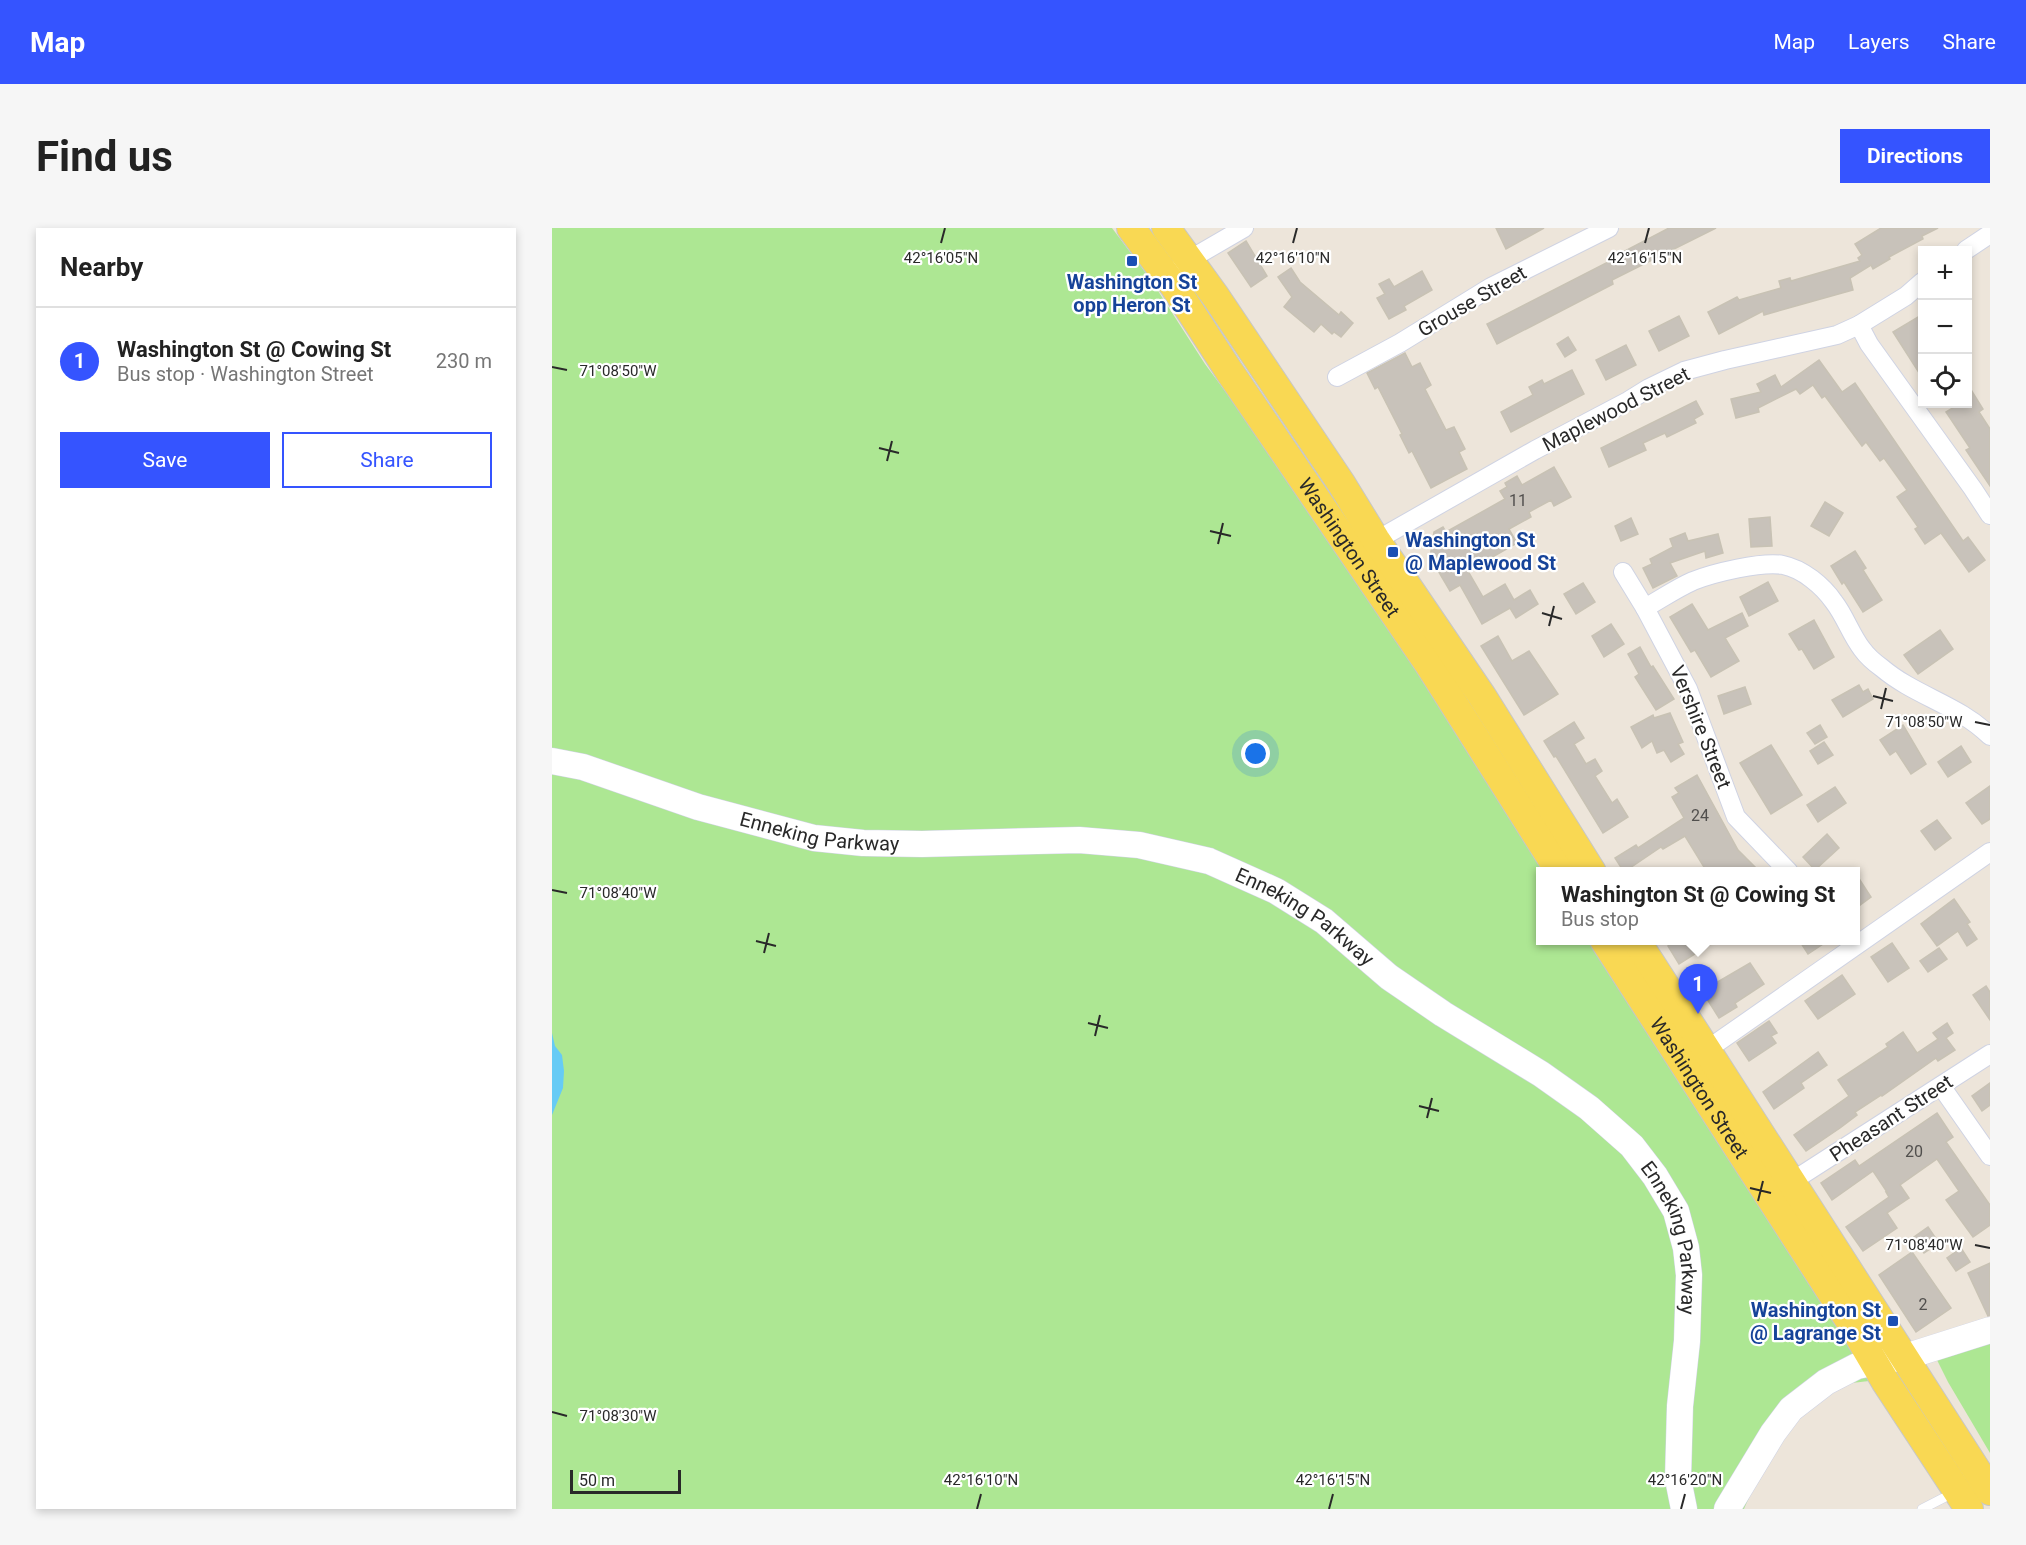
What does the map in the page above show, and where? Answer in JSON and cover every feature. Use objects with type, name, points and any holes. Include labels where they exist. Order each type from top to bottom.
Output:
[{"type":"main road","name":"Washington Street","points":[[1131,228],[1165,273],[1229,371],[1482,696],[1589,867]]},
{"type":"main road","name":"Washington Street","points":[[1166,228],[1190,259],[1341,483],[1365,547],[1428,663],[1557,867]]},
{"type":"main road","name":"Enneking Parkway","points":[[552,761],[583,767],[698,807],[814,838],[863,843],[922,844],[1079,840],[1139,846],[1209,861],[1276,891],[1324,921],[1389,977],[1443,1014],[1541,1074],[1589,1108],[1632,1146],[1655,1176],[1676,1211],[1686,1248],[1689,1275],[1687,1341],[1680,1406],[1678,1479],[1684,1509]]},
{"type":"main road","name":"Washington Street","points":[[1607,945],[1963,1500]]},
{"type":"main road","name":"Washington Street","points":[[1639,945],[1990,1491]]},
{"type":"main road","points":[[1726,1509],[1773,1433],[1791,1409],[1826,1382],[1857,1366],[1905,1357],[1990,1330]]},
{"type":"street","points":[[1165,273],[1244,228]]},
{"type":"street","name":"Grouse Street","points":[[1337,377],[1400,343],[1491,287],[1609,228]]},
{"type":"street","points":[[1972,246],[1990,234]]},
{"type":"street","name":"Maplewood Street","points":[[1365,547],[1649,388],[1684,371],[1838,335],[1859,325],[1918,286]]},
{"type":"street","points":[[1859,325],[1869,344],[1990,515]]},
{"type":"street","points":[[1645,608],[1694,581],[1744,567],[1782,565],[1799,571],[1822,587],[1834,602],[1862,651],[1884,670],[1915,691],[1948,706],[1978,724],[1990,736]]},
{"type":"street","name":"Vershire Street","points":[[1623,572],[1688,689],[1736,817],[1784,867]]},
{"type":"street","points":[[1860,936],[1990,852]]},
{"type":"street","points":[[1708,1049],[1848,945]]},
{"type":"street","name":"Pheasant Street","points":[[1791,1182],[1990,1054]]},
{"type":"street","points":[[1941,1086],[1990,1156]]},
{"type":"lane","points":[[1922,1509],[1963,1500]]},
{"type":"green space","points":[[552,228],[1112,228],[1151,280],[1205,364],[1247,421],[1431,692],[1475,764],[1546,867],[1536,867],[1536,945],[1598,945],[1818,1288],[1870,1381],[1847,1384],[1831,1391],[1800,1418],[1761,1475],[1744,1509],[552,1509]]},
{"type":"green space","points":[[1990,1341],[1990,1453],[1936,1358]]},
{"type":"water","points":[[552,1033],[555,1046],[562,1055],[564,1071],[563,1088],[552,1115]]},
{"type":"building","points":[[1496,228],[1544,228],[1506,249]]},
{"type":"building","points":[[1669,228],[1716,228],[1612,280],[1613,284],[1497,344],[1487,324],[1620,256],[1619,254]]},
{"type":"building","points":[[1881,228],[1938,228],[1873,269],[1871,265],[1850,278],[1853,290],[1764,315],[1763,311],[1719,334],[1708,312],[1737,297],[1739,300],[1781,288],[1779,281],[1790,278],[1791,281],[1860,261],[1858,258],[1862,255],[1855,244]]},
{"type":"building","points":[[1246,241],[1267,276],[1251,287],[1228,253]]},
{"type":"building","points":[[1291,268],[1300,282],[1339,315],[1341,312],[1353,323],[1341,337],[1334,332],[1332,334],[1321,324],[1314,332],[1284,307],[1292,297],[1278,277]]},
{"type":"building","points":[[1422,271],[1432,290],[1404,306],[1406,310],[1389,319],[1377,298],[1385,294],[1379,284],[1389,279],[1394,287]]},
{"type":"building","points":[[1679,316],[1689,336],[1659,351],[1649,331]]},
{"type":"building","points":[[1918,317],[1918,371],[1893,332]]},
{"type":"building","points":[[1568,337],[1576,350],[1565,357],[1557,344]]},
{"type":"building","points":[[1626,345],[1636,365],[1606,380],[1596,360]]},
{"type":"building","points":[[1405,353],[1412,367],[1420,363],[1431,385],[1425,389],[1446,430],[1454,427],[1465,449],[1459,452],[1467,469],[1431,488],[1412,451],[1409,453],[1378,387],[1375,389],[1367,373]]},
{"type":"building","points":[[1819,360],[1842,392],[1855,383],[1963,541],[1968,537],[1985,560],[1969,572],[1941,533],[1925,544],[1915,529],[1918,527],[1897,497],[1907,490],[1884,458],[1880,461],[1866,442],[1862,446],[1825,396],[1822,398],[1813,385],[1800,394],[1796,389],[1758,408],[1759,412],[1736,418],[1731,399],[1761,392],[1757,384],[1775,375],[1781,387]]},
{"type":"building","points":[[1572,370],[1584,394],[1511,432],[1501,412],[1533,395],[1529,387],[1542,380],[1544,384]]},
{"type":"building","points":[[1972,391],[1983,409],[1979,412],[1990,429],[1990,486],[1966,450],[1970,448],[1946,412],[1952,408],[1972,408]]},
{"type":"building","points":[[1696,401],[1703,414],[1694,419],[1696,423],[1667,437],[1665,433],[1643,443],[1646,450],[1609,467],[1601,448]]},
{"type":"building","points":[[1554,467],[1571,497],[1554,506],[1551,500],[1529,512],[1531,517],[1509,529],[1517,543],[1468,571],[1483,597],[1505,584],[1514,600],[1530,590],[1538,604],[1516,618],[1510,608],[1482,624],[1460,585],[1450,591],[1430,557],[1434,532],[1443,527],[1446,532],[1505,499],[1500,491],[1507,487],[1505,483],[1517,476],[1522,485]]},
{"type":"building","points":[[1825,502],[1843,513],[1829,536],[1811,526]]},
{"type":"building","points":[[1770,517],[1772,546],[1751,547],[1749,519]]},
{"type":"building","points":[[1631,518],[1638,534],[1621,541],[1615,526]]},
{"type":"building","points":[[1685,533],[1688,541],[1718,534],[1723,553],[1706,558],[1705,551],[1670,563],[1677,576],[1653,588],[1643,568],[1652,564],[1650,559],[1673,547],[1670,539]]},
{"type":"building","points":[[1855,551],[1866,568],[1863,570],[1882,600],[1863,612],[1831,566]]},
{"type":"building","points":[[1768,582],[1778,601],[1749,616],[1740,597]]},
{"type":"building","points":[[1583,583],[1595,602],[1576,614],[1564,594]]},
{"type":"building","points":[[1692,604],[1708,630],[1742,613],[1748,626],[1725,638],[1739,661],[1711,677],[1695,650],[1691,652],[1670,617]]},
{"type":"building","points":[[1814,620],[1834,657],[1814,669],[1802,649],[1799,650],[1789,634]]},
{"type":"building","points":[[1611,624],[1624,644],[1604,657],[1592,636]]},
{"type":"building","points":[[1940,630],[1953,649],[1918,674],[1904,655]]},
{"type":"building","points":[[1498,636],[1512,661],[1529,651],[1558,694],[1524,715],[1481,646]]},
{"type":"building","points":[[1640,647],[1674,699],[1656,710],[1635,677],[1639,674],[1628,654]]},
{"type":"building","points":[[1859,685],[1863,692],[1868,689],[1873,699],[1843,717],[1832,700]]},
{"type":"building","points":[[1745,687],[1751,704],[1724,714],[1718,696]]},
{"type":"building","points":[[1670,713],[1683,742],[1678,744],[1684,754],[1671,762],[1664,750],[1657,753],[1652,741],[1642,748],[1631,727],[1653,715],[1654,718]]},
{"type":"building","points":[[1574,722],[1584,738],[1574,744],[1586,764],[1595,759],[1602,771],[1595,776],[1612,803],[1617,799],[1628,817],[1603,833],[1556,756],[1554,757],[1544,741]]},
{"type":"building","points":[[1820,725],[1827,737],[1815,744],[1807,733]]},
{"type":"building","points":[[1903,725],[1926,764],[1911,774],[1896,751],[1890,755],[1880,740]]},
{"type":"building","points":[[1824,742],[1833,755],[1818,764],[1810,751]]},
{"type":"building","points":[[1771,745],[1802,795],[1771,814],[1740,763]]},
{"type":"building","points":[[1961,746],[1971,762],[1948,777],[1938,762]]},
{"type":"building","points":[[1697,775],[1738,850],[1755,867],[1704,867],[1685,836],[1663,849],[1661,847],[1631,867],[1621,867],[1615,858],[1636,845],[1638,848],[1684,818],[1672,797],[1679,793],[1675,788]]},
{"type":"building","points":[[1990,786],[1990,819],[1982,824],[1966,803]]},
{"type":"building","points":[[1835,787],[1846,803],[1818,822],[1807,805]]},
{"type":"building","points":[[1937,820],[1951,838],[1935,850],[1921,831]]},
{"type":"building","points":[[1827,834],[1839,848],[1818,867],[1812,867],[1803,857]]},
{"type":"building","points":[[1860,880],[1871,897],[1860,905]]},
{"type":"building","points":[[1954,899],[1970,922],[1967,924],[1977,939],[1967,946],[1958,931],[1937,946],[1921,924]]},
{"type":"building","points":[[1892,943],[1909,968],[1888,982],[1871,957]]},
{"type":"building","points":[[1670,945],[1709,945],[1679,964]]},
{"type":"building","points":[[1802,945],[1822,945],[1808,954]]},
{"type":"building","points":[[1939,948],[1947,959],[1928,972],[1920,961]]},
{"type":"building","points":[[1750,963],[1764,984],[1735,1003],[1737,1007],[1719,1018],[1702,991]]},
{"type":"building","points":[[1842,975],[1855,994],[1818,1019],[1805,1001]]},
{"type":"building","points":[[1986,986],[1990,992],[1990,1020],[1973,995]]},
{"type":"building","points":[[1769,1021],[1777,1033],[1771,1036],[1776,1043],[1749,1061],[1737,1043]]},
{"type":"building","points":[[1947,1023],[1953,1033],[1946,1038],[1955,1050],[1938,1061],[1936,1058],[1855,1112],[1857,1115],[1806,1151],[1794,1135],[1849,1096],[1838,1080],[1888,1047],[1886,1044],[1903,1032],[1917,1053],[1938,1039],[1933,1033]]},
{"type":"building","points":[[1818,1052],[1827,1065],[1801,1083],[1804,1088],[1774,1109],[1763,1092]]},
{"type":"building","points":[[1990,1083],[1990,1105],[1982,1111],[1972,1096]]},
{"type":"building","points":[[1937,1113],[1953,1137],[1946,1142],[1990,1205],[1990,1225],[1973,1237],[1946,1200],[1959,1191],[1937,1159],[1900,1185],[1909,1198],[1887,1213],[1897,1228],[1863,1251],[1846,1227],[1889,1197],[1887,1192],[1873,1171],[1832,1200],[1821,1183],[1855,1160],[1859,1166]]},
{"type":"building","points":[[1928,1227],[1939,1243],[1924,1253],[1914,1237]]},
{"type":"building","points":[[1961,1248],[1970,1262],[1956,1271],[1947,1258]]},
{"type":"building","points":[[1912,1252],[1951,1308],[1916,1332],[1879,1275]]},
{"type":"building","points":[[1990,1263],[1990,1315],[1988,1316],[1968,1273]]},
{"type":"place","name":"Washington St opp Heron St","points":[[1132,261]]},
{"type":"place","name":"Washington St @ Maplewood St","points":[[1393,552]]},
{"type":"place","name":"Washington St @ Cowing St","points":[[1698,1014]]},
{"type":"place","name":"Washington St @ Lagrange St","points":[[1893,1321]]}]
